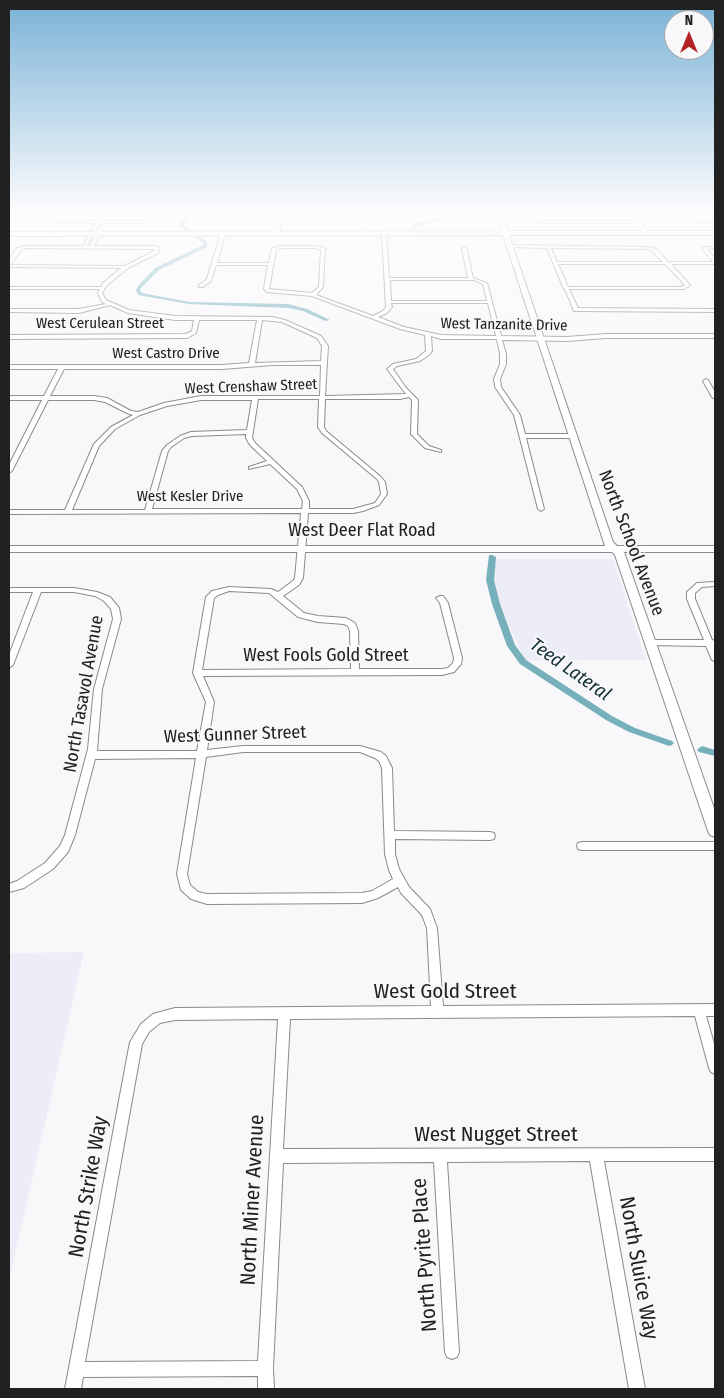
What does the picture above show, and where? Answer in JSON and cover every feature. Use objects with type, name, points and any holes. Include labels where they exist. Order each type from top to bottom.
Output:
[{"type":"street","points":[[108,305],[100,296],[103,288],[115,276]]},
{"type":"street","points":[[201,286],[209,280],[210,276]]},
{"type":"street","name":"West Tanzanite Drive","points":[[268,276],[266,289],[269,291],[313,295],[402,328],[428,335],[457,339],[715,336]]},
{"type":"street","points":[[313,295],[321,287],[322,276]]},
{"type":"street","name":"North School Avenue","points":[[519,276],[608,544],[620,554],[715,830]]},
{"type":"street","points":[[561,276],[576,310],[715,311]]},
{"type":"street","points":[[566,288],[687,286],[680,276]]},
{"type":"street","points":[[374,317],[388,309],[387,279],[471,279],[485,282],[503,364],[497,379],[498,387],[517,414],[541,509]]},
{"type":"street","points":[[9,288],[103,288]]},
{"type":"street","points":[[388,302],[489,302]]},
{"type":"street","points":[[9,311],[80,311],[108,305],[128,311],[171,318],[260,319],[283,322],[319,337],[325,346],[320,423],[324,432],[382,482],[384,494],[371,507]]},
{"type":"street","name":"West Cerulean Street","points":[[9,336],[190,335],[194,332],[197,319]]},
{"type":"street","points":[[252,364],[260,319]]},
{"type":"street","points":[[428,335],[430,351],[427,354],[418,360],[396,365],[390,369],[415,403],[414,434],[427,447],[439,451]]},
{"type":"street","name":"West Castro Drive","points":[[9,367],[222,367],[252,364],[324,363]]},
{"type":"street","points":[[9,470],[62,367]]},
{"type":"street","points":[[706,381],[715,397]]},
{"type":"street","name":"West Crenshaw Street","points":[[138,414],[166,404],[188,400],[400,397],[410,395]]},
{"type":"street","points":[[9,398],[94,398],[107,400],[129,412],[138,414]]},
{"type":"street","points":[[255,398],[249,432],[252,444],[304,495],[305,511],[299,578],[296,583],[278,596]]},
{"type":"street","points":[[68,512],[96,444],[113,428],[138,414]]},
{"type":"street","points":[[148,511],[165,451],[182,437],[201,433],[249,432]]},
{"type":"street","points":[[522,436],[573,436]]},
{"type":"street","points":[[250,468],[271,462]]},
{"type":"street","name":"West Kesler Drive","points":[[9,512],[305,511],[353,510],[371,507]]},
{"type":"street","name":"West Deer Flat Road","points":[[9,549],[715,549]]},
{"type":"street","points":[[715,584],[700,585],[691,592],[691,599],[712,643],[715,658]]},
{"type":"street","points":[[354,673],[354,631],[352,625],[346,622],[309,618],[295,611],[271,591],[262,589],[229,589],[215,593],[210,598],[196,673],[210,702],[182,874],[185,887],[195,896],[207,899],[362,898],[374,896],[399,881]]},
{"type":"street","points":[[9,590],[38,590],[9,665]]},
{"type":"street","name":"North Tasavol Avenue","points":[[9,888],[20,885],[49,866],[64,849],[70,835],[92,755],[98,690],[117,620],[114,608],[107,599],[97,594],[84,590],[38,590]]},
{"type":"street","name":"West Fools Gold Street","points":[[196,673],[442,672],[454,667],[458,658],[444,603],[440,598]]},
{"type":"street","points":[[651,643],[712,643]]},
{"type":"street","name":"West Gunner Street","points":[[92,755],[202,754],[244,749],[360,748],[378,755],[383,759],[387,768],[389,835]]},
{"type":"street","points":[[437,1012],[432,928],[426,912],[399,881],[390,854],[389,835],[490,836]]},
{"type":"street","points":[[582,846],[715,846]]},
{"type":"street","points":[[699,1010],[715,1068]]},
{"type":"street","name":"West Gold Street","points":[[175,1014],[715,1010]]},
{"type":"street","name":"North Miner Avenue","points":[[266,1389],[265,1368],[284,1013]]},
{"type":"street","name":"North Strike Way","points":[[73,1389],[136,1042],[145,1028],[157,1018],[175,1014]]},
{"type":"street","name":"West Nugget Street","points":[[276,1156],[715,1154]]},
{"type":"street","name":"North Pyrite Place","points":[[440,1155],[452,1352]]},
{"type":"street","name":"North Sluice Way","points":[[596,1155],[637,1389]]},
{"type":"street","points":[[76,1370],[265,1368]]},
{"type":"shaded area","points":[[496,559],[613,559],[646,660],[525,661],[498,601],[490,569]]},
{"type":"shaded area","points":[[84,952],[69,1018],[9,1281],[9,953]]},
{"type":"waterway","name":"Teed Lateral","points":[[150,276],[140,286],[138,290],[140,294],[189,303],[288,306],[305,310],[327,320]]},
{"type":"waterway","name":"Teed Lateral","points":[[492,557],[490,580],[496,604],[511,646],[523,662],[609,718],[632,730],[669,743]]},
{"type":"waterway","name":"Teed Lateral","points":[[702,750],[715,753]]}]
